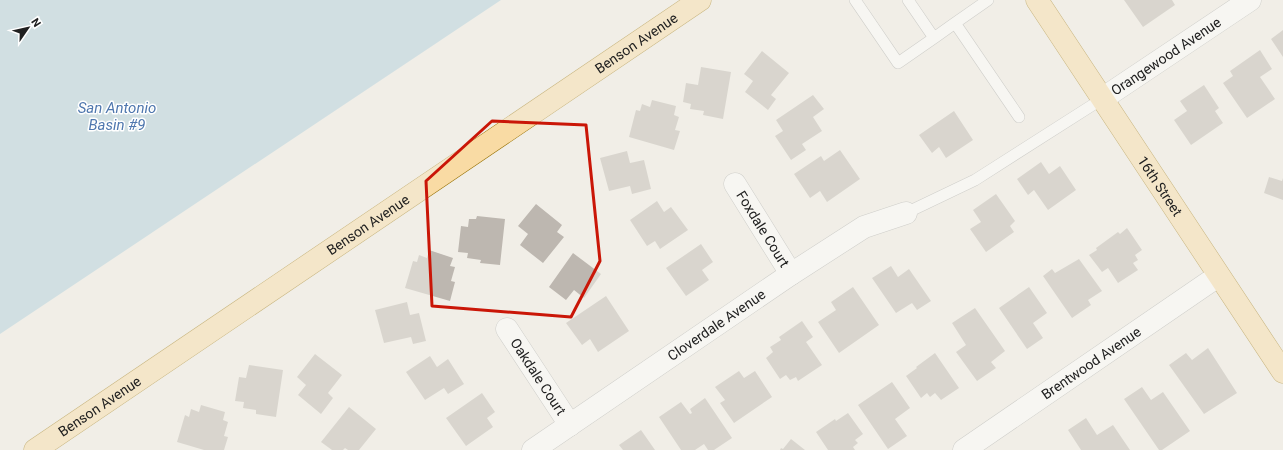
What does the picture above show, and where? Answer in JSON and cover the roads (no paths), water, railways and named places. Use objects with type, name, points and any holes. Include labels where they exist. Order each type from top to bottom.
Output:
[{"type":"main road","name":"Benson Avenue","points":[[35,450],[700,0]]},
{"type":"main road","name":"16th Street","points":[[1037,0],[1218,276],[1283,372]]},
{"type":"street","name":"Orangewood Avenue","points":[[1102,99],[1247,1]]},
{"type":"street","name":"Foxdale Court","points":[[735,184],[791,274]]},
{"type":"street","name":"Cloverdale Avenue","points":[[532,450],[791,274],[864,227],[906,213]]},
{"type":"street","name":"Brentwood Avenue","points":[[964,450],[1218,276]]},
{"type":"street","name":"Oakdale Court","points":[[507,329],[570,425]]},
{"type":"lane","points":[[855,0],[898,63],[988,0]]},
{"type":"lane","points":[[908,0],[934,38]]},
{"type":"lane","points":[[955,23],[1019,117]]},
{"type":"lane","points":[[906,213],[975,180],[1102,99]]},
{"type":"water","name":"San Antonio Basin #9","points":[[0,0],[501,0],[0,334]]}]
